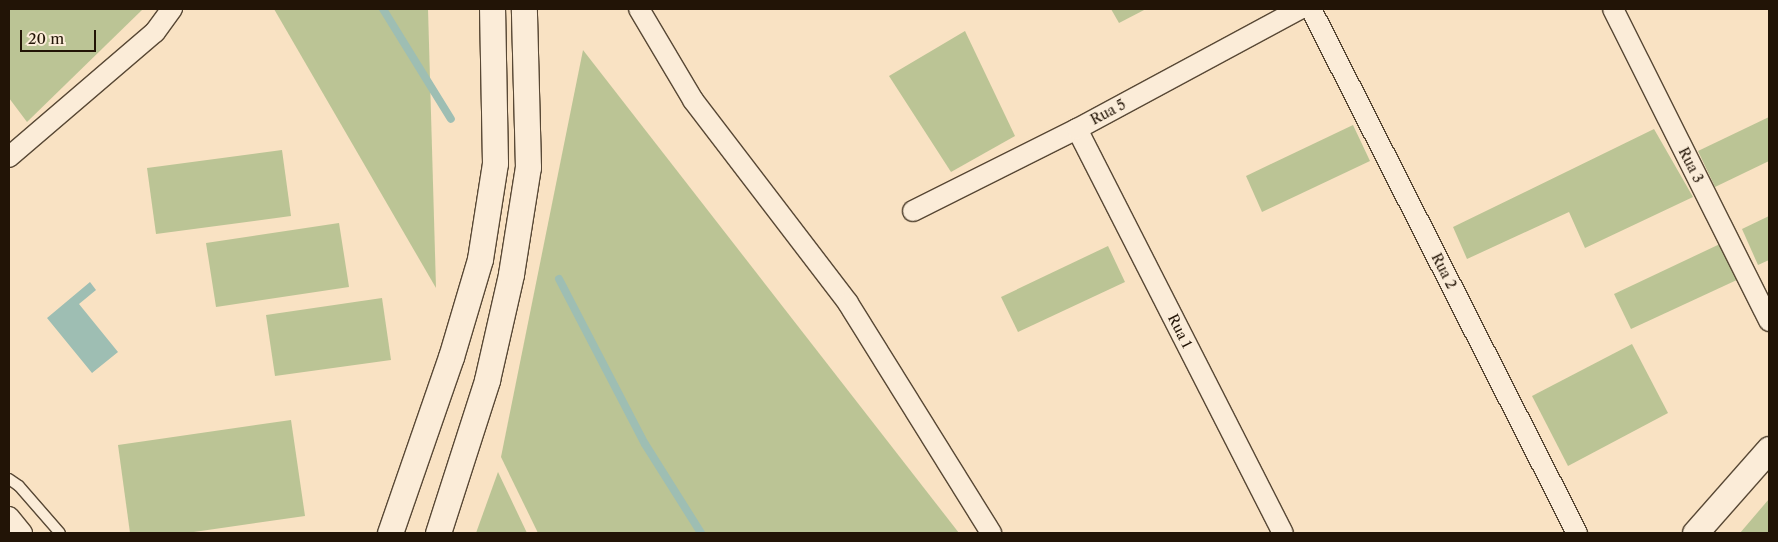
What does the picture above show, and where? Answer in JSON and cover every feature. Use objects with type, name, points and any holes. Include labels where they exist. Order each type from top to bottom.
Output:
[{"type":"street","points":[[9,157],[156,32],[172,9]]},
{"type":"street","points":[[390,533],[451,357],[480,258],[495,163],[492,9]]},
{"type":"street","points":[[438,533],[487,380],[511,274],[528,167],[524,9]]},
{"type":"street","points":[[639,9],[693,100],[848,303],[991,533]]},
{"type":"street","name":"Rua 5","points":[[914,211],[1077,129],[1300,9]]},
{"type":"street","name":"Rua 2","points":[[1311,9],[1577,533]]},
{"type":"street","name":"Rua 3","points":[[1613,9],[1769,321]]},
{"type":"street","name":"Rua 1","points":[[1077,129],[1283,533]]},
{"type":"street","points":[[495,163],[528,167]]},
{"type":"street","points":[[1695,533],[1769,449]]},
{"type":"street","points":[[9,518],[22,533]]},
{"type":"lane","points":[[9,479],[19,486],[60,533]]},
{"type":"green space","points":[[9,9],[143,9],[27,122],[9,98]]},
{"type":"green space","points":[[274,9],[428,9],[436,288]]},
{"type":"green space","points":[[1111,9],[1146,9],[1119,23]]},
{"type":"green space","points":[[965,31],[1015,136],[951,172],[889,76]]},
{"type":"green space","points":[[583,50],[959,533],[538,533],[501,457]]},
{"type":"green space","points":[[1769,117],[1769,161],[1715,187],[1698,151]]},
{"type":"green space","points":[[1353,125],[1370,161],[1262,212],[1246,176]]},
{"type":"green space","points":[[1654,129],[1693,197],[1585,248],[1569,212],[1467,259],[1453,227]]},
{"type":"green space","points":[[282,150],[291,216],[156,234],[147,168]]},
{"type":"green space","points":[[1769,216],[1769,260],[1758,265],[1742,229]]},
{"type":"green space","points":[[339,223],[349,287],[216,307],[206,243]]},
{"type":"green space","points":[[1722,243],[1739,279],[1631,329],[1614,294]]},
{"type":"green space","points":[[1108,246],[1125,282],[1018,332],[1001,297]]},
{"type":"green space","points":[[382,298],[391,360],[275,376],[266,315]]},
{"type":"green space","points":[[1632,344],[1668,413],[1568,466],[1532,396]]},
{"type":"green space","points":[[291,420],[305,516],[187,533],[130,533],[118,445]]},
{"type":"green space","points":[[498,472],[527,533],[476,533]]},
{"type":"green space","points":[[1769,499],[1769,533],[1740,533]]},
{"type":"water","points":[[90,282],[96,290],[79,304],[118,352],[92,373],[47,318]]},
{"type":"waterway","points":[[383,9],[451,119]]},
{"type":"waterway","points":[[559,279],[645,444],[701,533]]}]
